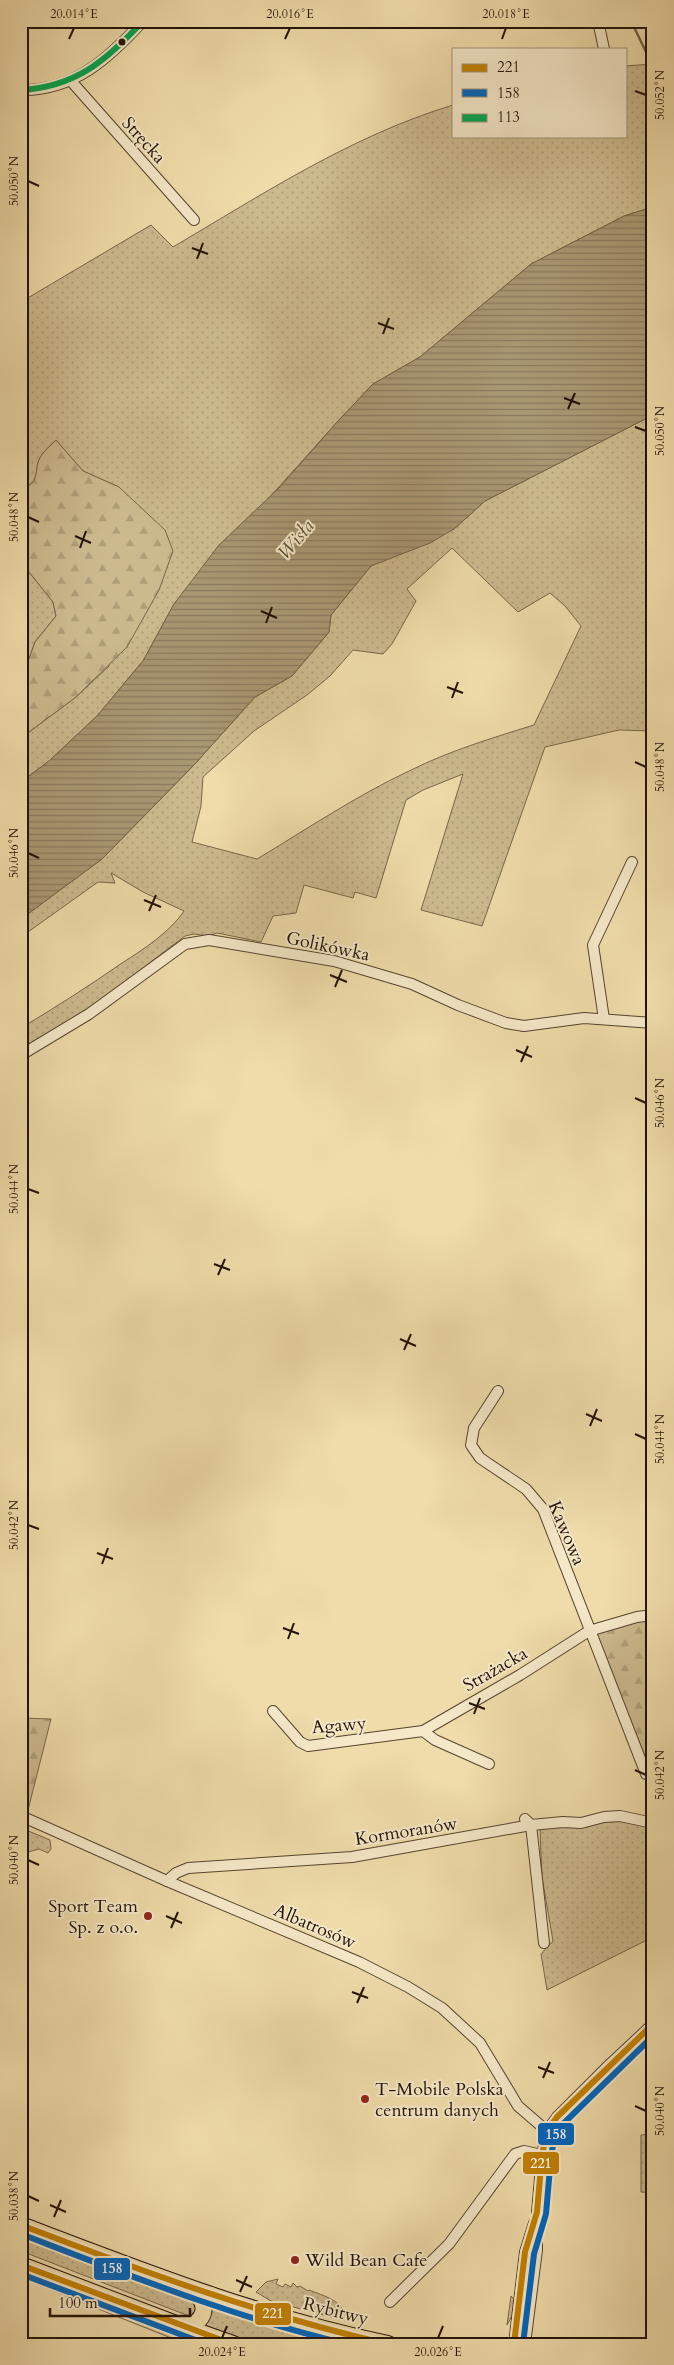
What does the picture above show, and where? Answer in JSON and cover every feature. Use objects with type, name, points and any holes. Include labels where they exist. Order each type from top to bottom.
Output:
[{"type":"main road","name":"Rybitwy","points":[[21,2225],[190,2289],[293,2321],[388,2344]]},
{"type":"main road","points":[[21,2264],[176,2324],[231,2343]]},
{"type":"main road","points":[[176,2324],[192,2325],[203,2316],[202,2300],[190,2289]]},
{"type":"street","points":[[21,90],[44,88],[71,81],[110,56],[142,21]]},
{"type":"street","points":[[598,21],[604,48]]},
{"type":"street","name":"Stręcka","points":[[71,81],[194,220]]},
{"type":"street","points":[[604,1019],[593,945],[615,902],[632,862]]},
{"type":"street","name":"Golikówka","points":[[21,1055],[90,1014],[185,944],[203,940],[334,961],[412,984],[458,1005],[506,1023],[524,1026],[584,1018],[653,1023]]},
{"type":"street","name":"Kawowa","points":[[498,1391],[474,1428],[471,1445],[480,1458],[526,1489],[543,1509],[589,1631]]},
{"type":"street","name":"Strażacka","points":[[423,1731],[589,1631],[637,1617],[653,1615]]},
{"type":"street","points":[[589,1631],[646,1774]]},
{"type":"street","name":"Agawy","points":[[273,1711],[300,1742],[308,1746],[423,1731]]},
{"type":"street","points":[[423,1731],[435,1740],[489,1764]]},
{"type":"street","name":"Albatrosów","points":[[21,1816],[167,1881],[359,1962],[431,2000],[480,2044],[518,2106],[547,2131]]},
{"type":"street","name":"Kormoranów","points":[[167,1881],[176,1872],[188,1868],[352,1857],[528,1822],[581,1822],[620,1816],[653,1823]]},
{"type":"street","points":[[528,1822],[544,1943]]},
{"type":"street","points":[[525,2344],[537,2250],[537,2212],[542,2155],[547,2131],[557,2117],[653,2024]]},
{"type":"street","name":"Rybitwy","points":[[390,2302],[449,2244],[516,2154],[524,2151],[542,2155]]},
{"type":"street","points":[[514,2344],[525,2252],[537,2212]]},
{"type":"green space","points":[[653,64],[653,207],[624,216],[531,264],[420,357],[373,384],[174,604],[143,661],[97,716],[49,761],[21,782],[21,738],[76,697],[109,666],[119,487],[83,471],[56,440],[41,456],[32,483],[21,489],[21,302],[151,225],[173,247],[274,187],[343,150],[415,118],[452,105],[452,138],[626,138],[626,66]]},
{"type":"green space","points":[[653,415],[653,731],[619,730],[545,747],[482,926],[421,910],[463,774],[423,790],[406,800],[376,898],[355,892],[353,898],[304,885],[296,913],[273,916],[261,942],[217,933],[209,936],[194,934],[185,936],[94,1005],[21,1049],[21,1028],[148,946],[172,926],[184,911],[143,892],[111,873],[115,883],[98,882],[21,937],[21,919],[102,859],[194,765],[255,697],[292,676],[329,632],[331,615],[371,566],[454,529],[485,501]],"holes":[[[452,548],[518,612],[550,593],[565,606],[581,626],[534,725],[455,751],[409,771],[351,802],[257,859],[192,842],[201,806],[203,777],[254,731],[307,695],[330,676],[353,650],[383,654],[392,644],[416,601],[407,589]]]},
{"type":"green space","points":[[56,440],[83,471],[119,487],[165,530],[173,551],[159,590],[127,647],[76,697],[21,738],[21,663],[29,659],[35,642],[56,616],[53,602],[21,562],[21,489],[32,483],[41,456]]},
{"type":"green space","points":[[21,562],[53,602],[56,616],[35,642],[29,659],[21,663]]},
{"type":"green space","points":[[653,762],[653,812],[646,811],[649,773]]},
{"type":"green space","points":[[653,1618],[653,1758],[646,1759],[597,1637],[598,1632]]},
{"type":"green space","points":[[21,1718],[51,1719],[28,1810],[21,1807]]},
{"type":"green space","points":[[622,1819],[653,1827],[653,1951],[645,1941],[547,1990],[541,1954],[553,1941],[542,1877],[540,1830],[560,1824]]},
{"type":"green space","points":[[21,1828],[50,1840],[51,1849],[48,1853],[39,1849],[28,1852],[21,1849]]},
{"type":"green space","points":[[653,2134],[653,2193],[641,2192],[641,2135]]},
{"type":"green space","points":[[21,2235],[194,2301],[199,2307],[189,2316],[21,2251]]},
{"type":"green space","points":[[533,2250],[521,2341],[519,2340]]},
{"type":"green space","points":[[21,2273],[206,2344],[186,2344],[21,2278]]},
{"type":"green space","points":[[278,2279],[276,2284],[283,2287],[285,2284],[291,2287],[293,2283],[297,2287],[300,2286],[308,2291],[332,2299],[341,2306],[346,2317],[335,2318],[271,2301],[256,2292],[266,2282]]},
{"type":"green space","points":[[511,2296],[514,2299],[512,2316],[507,2325]]},
{"type":"green space","points":[[209,2302],[364,2344],[260,2344],[201,2325]]},
{"type":"water","name":"Wisła","points":[[653,207],[653,415],[485,501],[454,529],[430,543],[371,566],[331,615],[329,632],[292,676],[255,697],[194,765],[102,859],[21,919],[21,782],[49,761],[97,716],[143,661],[174,604],[219,545],[280,487],[373,384],[420,357],[531,264],[624,216]]},
{"type":"waterway","points":[[633,25],[647,54]]},
{"type":"waterway","points":[[650,93],[653,97]]},
{"type":"transit line","name":"113","points":[[21,90],[41,88],[58,83],[89,69],[116,48],[143,21]]},
{"type":"transit line","name":"221","points":[[514,2344],[525,2252],[537,2212],[542,2155],[547,2131],[557,2117],[653,2024]]},
{"type":"transit line","name":"158","points":[[523,2344],[534,2254],[546,2214],[551,2156],[555,2135],[564,2123],[653,2036]]},
{"type":"transit line","name":"221","points":[[21,2225],[111,2259],[247,2306],[387,2344]]},
{"type":"transit line","name":"158","points":[[21,2234],[223,2309],[347,2344]]},
{"type":"transit line","name":"221","points":[[21,2265],[232,2344]]},
{"type":"transit line","name":"158","points":[[21,2274],[206,2344]]},
{"type":"place","name":"Sport Team Sp. z o.o.","points":[[148,1916]]},
{"type":"place","name":"T‑Mobile Polska centrum danych","points":[[365,2099]]},
{"type":"place","name":"Wild Bean Cafe","points":[[295,2260]]}]
